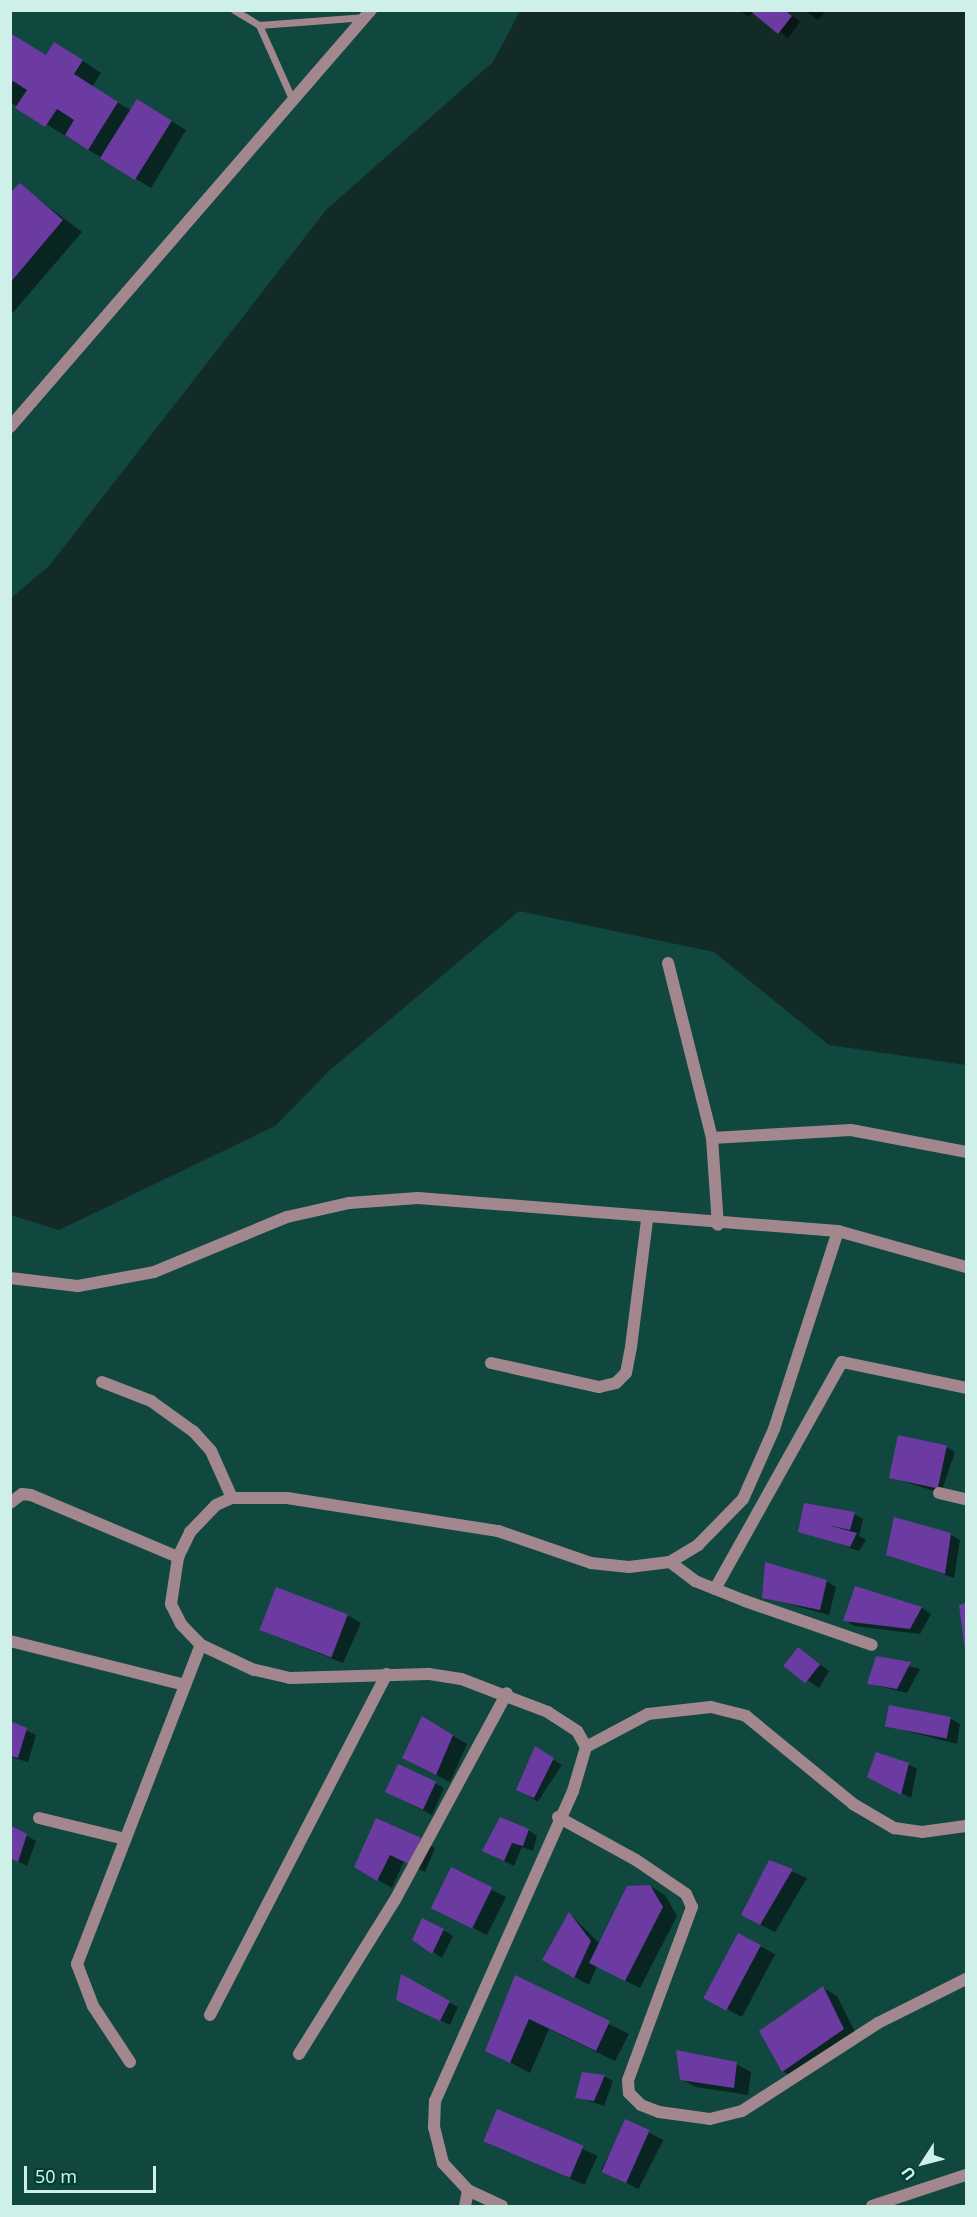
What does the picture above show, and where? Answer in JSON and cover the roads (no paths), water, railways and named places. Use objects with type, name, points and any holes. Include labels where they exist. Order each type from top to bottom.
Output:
[{"type":"street","points":[[10,427],[369,14]]},
{"type":"street","points":[[668,963],[712,1138],[718,1225]]},
{"type":"street","points":[[712,1138],[851,1130],[966,1152]]},
{"type":"street","points":[[10,1278],[78,1286],[154,1272],[287,1217],[349,1203],[418,1198],[647,1220],[838,1231],[966,1267]]},
{"type":"street","points":[[491,1363],[599,1387],[616,1383],[626,1373],[631,1347],[647,1220]]},
{"type":"street","points":[[502,2206],[468,2190],[444,2163],[434,2128],[435,2101],[558,1817],[585,1762],[586,1747],[578,1731],[507,1693],[461,1679],[387,1674],[290,1678],[254,1670],[201,1645],[181,1624],[171,1604],[178,1557],[190,1532],[216,1505],[232,1498],[287,1498],[412,1514],[498,1531],[591,1563],[629,1567],[670,1562],[698,1545],[743,1499],[774,1429],[838,1231]]},
{"type":"street","points":[[715,1589],[842,1362],[966,1388]]},
{"type":"street","points":[[102,1382],[151,1401],[194,1432],[211,1451],[232,1498]]},
{"type":"street","points":[[939,1493],[966,1498]]},
{"type":"street","points":[[10,1503],[22,1494],[31,1495],[178,1557]]},
{"type":"street","points":[[670,1562],[715,1589],[872,1645]]},
{"type":"street","points":[[10,1641],[182,1684]]},
{"type":"street","points":[[130,2062],[93,2006],[77,1964],[125,1839],[154,1773],[182,1684],[201,1645]]},
{"type":"street","points":[[210,2016],[387,1674]]},
{"type":"street","points":[[299,2054],[395,1900],[507,1693]]},
{"type":"street","points":[[586,1747],[648,1714],[711,1707],[746,1716],[853,1804],[894,1828],[922,1832],[966,1826]]},
{"type":"street","points":[[558,1817],[636,1860],[686,1894],[693,1906],[628,2080],[629,2093],[641,2105],[659,2112],[710,2119],[742,2111],[878,2023],[966,1979]]},
{"type":"street","points":[[39,1818],[125,1839]]},
{"type":"street","points":[[872,2206],[966,2175]]},
{"type":"street","points":[[465,2206],[468,2190]]},
{"type":"lane","points":[[234,10],[259,25],[294,103]]},
{"type":"lane","points":[[259,25],[369,14]]},
{"type":"water","points":[[520,11],[966,11],[966,1065],[829,1045],[714,952],[519,911],[330,1070],[275,1126],[59,1230],[11,1215],[10,599],[49,566],[326,210],[493,62]]}]
